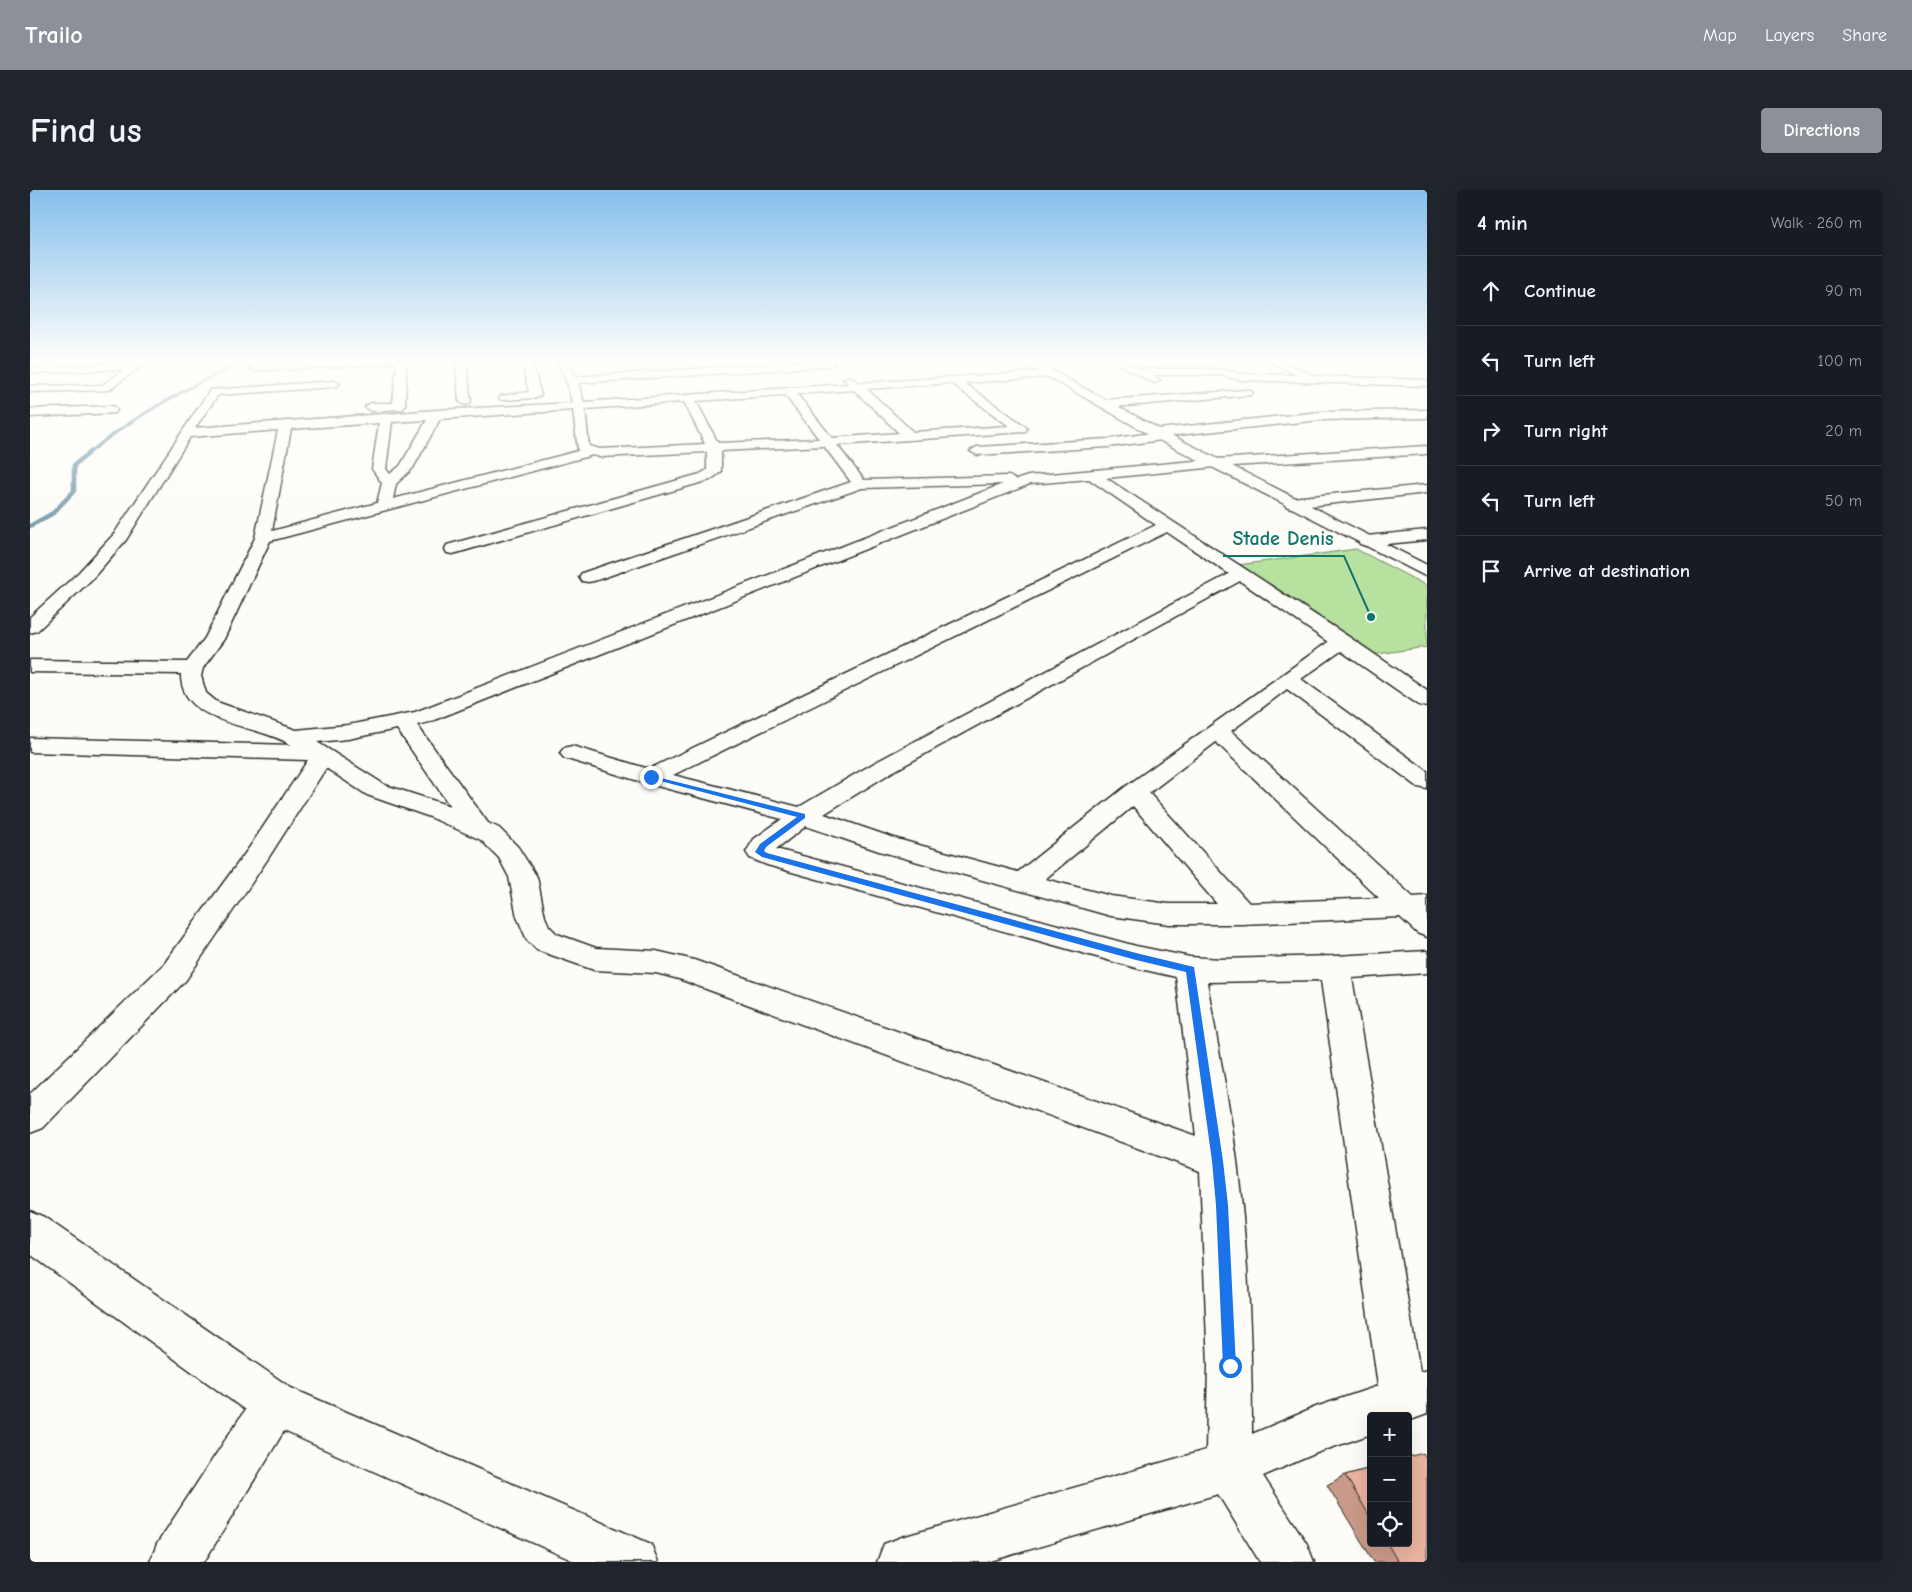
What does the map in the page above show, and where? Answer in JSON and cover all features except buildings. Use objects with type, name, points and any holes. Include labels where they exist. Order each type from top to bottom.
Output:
[{"type":"street","points":[[33,621],[85,576],[120,537],[192,424]]},
{"type":"street","points":[[186,433],[300,424]]},
{"type":"street","points":[[389,483],[379,469],[393,424]]},
{"type":"street","points":[[384,506],[389,483],[406,468],[426,424]]},
{"type":"street","points":[[581,424],[583,449],[591,452]]},
{"type":"street","points":[[453,549],[705,477],[714,472],[716,463],[713,446],[702,424]]},
{"type":"street","points":[[814,424],[860,484]]},
{"type":"street","points":[[896,424],[910,437]]},
{"type":"street","points":[[263,538],[591,452],[828,442],[1021,429],[1014,424]]},
{"type":"street","points":[[1140,424],[1427,572]]},
{"type":"street","points":[[973,451],[1108,443],[1253,424]]},
{"type":"street","points":[[1338,424],[1346,428]]},
{"type":"street","points":[[285,426],[263,538],[214,639],[193,668],[191,676],[196,695],[209,707],[294,737],[376,790],[439,811],[477,826],[490,834],[509,853],[523,876],[537,932],[548,942],[594,959],[656,962],[684,968],[1218,1161]]},
{"type":"street","points":[[1372,440],[1398,452]]},
{"type":"street","points":[[588,577],[860,484],[1028,480],[1216,463],[1427,450]]},
{"type":"street","points":[[1092,475],[1342,641],[1427,700]]},
{"type":"street","points":[[294,737],[348,732],[430,714],[1028,480]]},
{"type":"street","points":[[1291,502],[1427,489]]},
{"type":"street","points":[[651,777],[1168,525]]},
{"type":"street","points":[[1366,541],[1427,535]]},
{"type":"street","points":[[1241,574],[884,767],[803,816],[763,846],[759,852],[787,862],[1190,970],[1336,968],[1427,962]]},
{"type":"street","points":[[1023,883],[1134,792],[1287,679],[1342,641]]},
{"type":"street","points":[[30,666],[193,668]]},
{"type":"street","points":[[1287,679],[1427,782]]},
{"type":"street","points":[[403,721],[477,826]]},
{"type":"street","points":[[1217,731],[1416,906],[1427,926]]},
{"type":"street","points":[[30,745],[320,755]]},
{"type":"street","points":[[572,753],[651,777],[803,816],[888,846],[1023,883],[1121,907],[1170,914],[1242,914],[1416,906]]},
{"type":"street","points":[[30,1117],[175,972],[258,854],[320,755]]},
{"type":"street","points":[[1134,792],[1242,914]]},
{"type":"street","points":[[902,1562],[1229,1466],[1316,1430],[1415,1396],[1336,968]]},
{"type":"street","points":[[1190,970],[1218,1161],[1222,1205],[1230,1366],[1229,1466],[1289,1562]]},
{"type":"street","points":[[30,1230],[275,1404],[634,1562]]},
{"type":"street","points":[[175,1562],[275,1404]]},
{"type":"green space","points":[[1356,549],[1427,586],[1427,647],[1370,655],[1238,565]]},
{"type":"waterway","points":[[86,455],[128,424]]},
{"type":"waterway","points":[[30,526],[53,513],[74,491],[74,465],[88,454]]},
{"type":"place","name":"Stade Denis","points":[[1371,617]]},
{"type":"route","points":[[651,777],[803,816],[760,849],[759,852],[764,855],[1136,957],[1190,970],[1218,1161],[1230,1366]]}]
